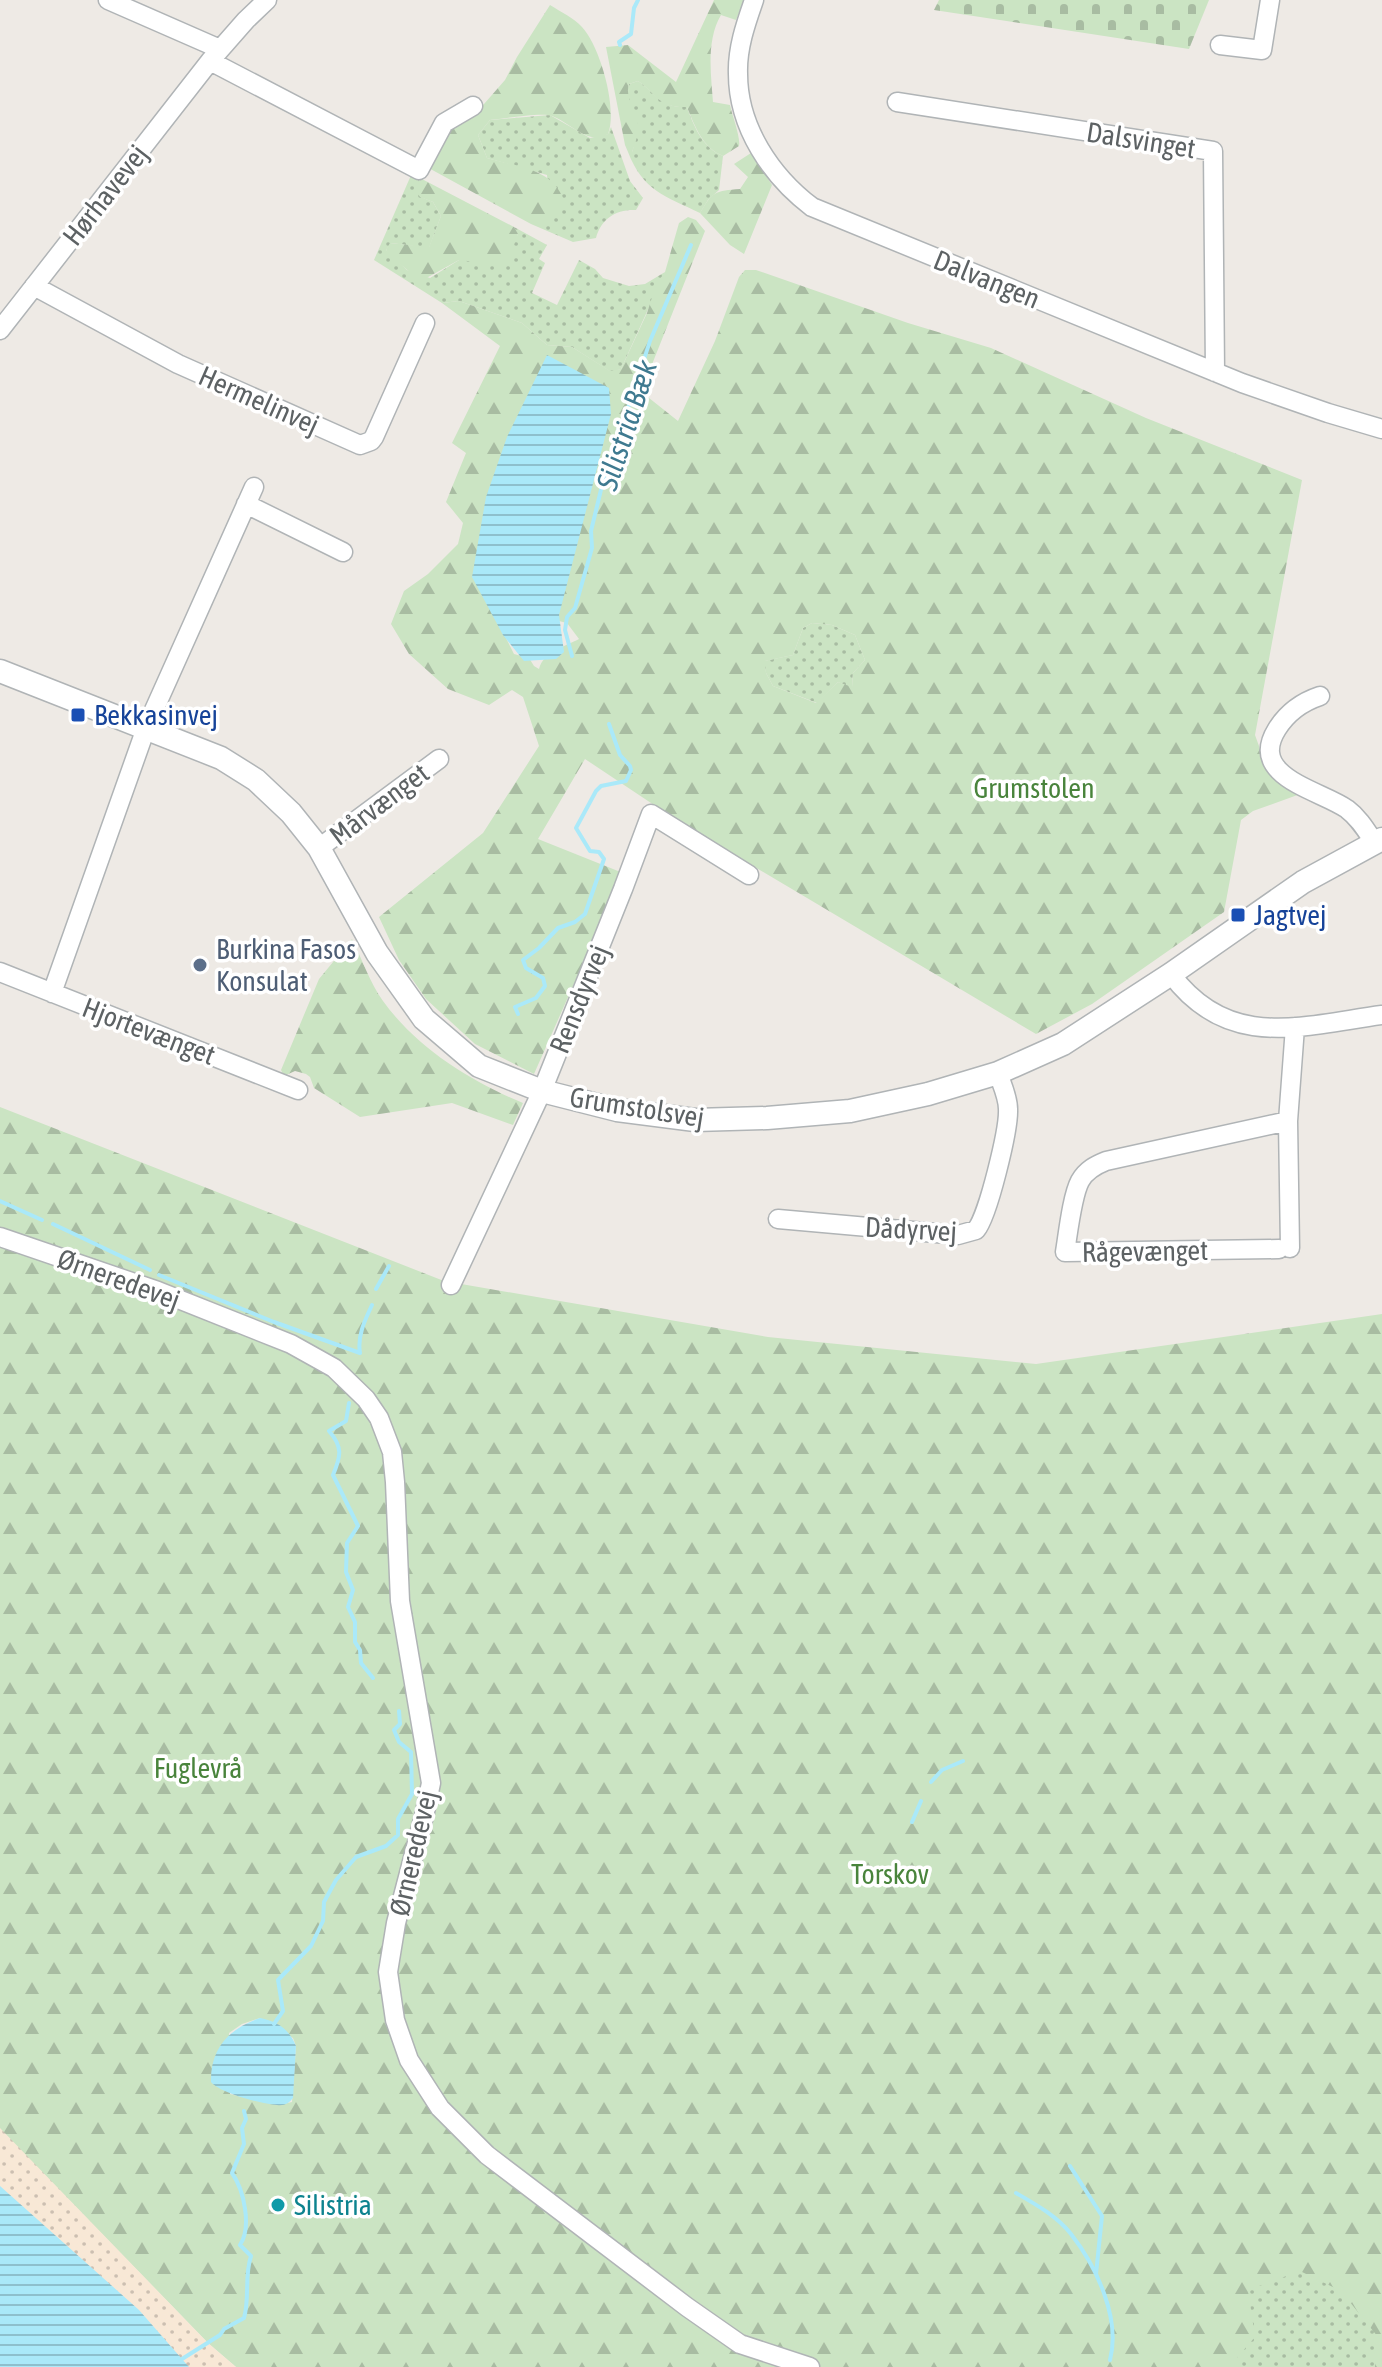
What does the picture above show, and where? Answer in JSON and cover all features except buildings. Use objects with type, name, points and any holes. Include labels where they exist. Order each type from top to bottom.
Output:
[{"type":"street","points":[[108,0],[215,55],[419,170],[444,123],[473,106]]},
{"type":"street","name":"Hørhavevej","points":[[0,330],[215,55],[267,0]]},
{"type":"street","name":"Dalvangen","points":[[754,0],[739,57],[739,93],[745,118],[768,163],[812,207],[1215,372],[1382,429]]},
{"type":"street","points":[[1220,45],[1262,50],[1270,0]]},
{"type":"street","name":"Dalsvinget","points":[[897,102],[1213,151],[1215,372]]},
{"type":"street","name":"Hermelinvej","points":[[34,286],[178,364],[360,445],[374,437],[425,323]]},
{"type":"street","points":[[52,993],[146,728],[250,495],[343,552]]},
{"type":"street","name":"Grumstolsvej","points":[[0,671],[221,758],[256,780],[291,813],[319,848],[377,953],[424,1019],[479,1066],[542,1091],[617,1110],[695,1120],[850,1111],[928,1094],[998,1073],[1063,1044],[1171,974],[1303,882],[1378,840],[1343,806],[1324,799],[1275,768],[1271,754],[1272,737],[1285,716],[1308,700],[1320,696]]},
{"type":"street","name":"Mårvænget","points":[[319,848],[439,759]]},
{"type":"street","name":"Rensdyrvej","points":[[451,1285],[542,1091],[651,814],[749,875]]},
{"type":"street","name":"Hjortevænget","points":[[0,972],[298,1090]]},
{"type":"street","points":[[1171,974],[1193,1000],[1236,1024],[1295,1027],[1382,1015]]},
{"type":"street","name":"Rågevænget","points":[[1288,1121],[1098,1164],[1079,1183],[1065,1252],[1284,1248],[1295,1027]]},
{"type":"street","name":"Dådyrvej","points":[[778,1219],[958,1235],[976,1230],[985,1215],[1007,1122],[1007,1101],[998,1073]]},
{"type":"street","name":"Ørneredevej","points":[[0,1237],[158,1291],[291,1344],[334,1368],[366,1399],[379,1418],[392,1452],[400,1601],[431,1783],[396,1923],[388,1972],[395,2020],[409,2060],[440,2108],[487,2155],[524,2184],[740,2344],[810,2367]]},
{"type":"green space","points":[[714,0],[744,0],[736,20],[721,15],[713,35],[711,58],[713,102],[730,105],[739,146],[723,156],[716,152],[700,136],[687,107],[664,103],[638,81],[629,84],[628,90],[638,127],[632,152],[628,152],[606,47],[628,45],[676,82]]},
{"type":"green space","points":[[939,0],[1209,0],[1189,49],[934,10]]},
{"type":"green space","points":[[550,5],[579,24],[589,36],[606,78],[610,123],[608,134],[593,137],[552,116],[531,115],[490,120],[478,135],[487,158],[533,170],[559,190],[564,201],[550,224],[531,224],[425,166],[448,127],[484,104],[505,80]]},
{"type":"green space","points":[[638,81],[665,103],[687,107],[705,142],[723,156],[719,190],[700,213],[656,191],[634,165],[628,152],[632,152],[634,135],[627,92],[629,84]]},
{"type":"green space","points":[[550,115],[590,138],[608,134],[611,127],[630,181],[643,198],[636,210],[610,216],[596,238],[573,242],[531,224],[550,224],[547,175],[487,158],[478,135],[490,120]]},
{"type":"green space","points":[[751,153],[772,185],[744,254],[730,245],[700,213],[716,194],[740,189],[748,177],[734,164]]},
{"type":"green space","points":[[412,173],[420,178],[421,197],[433,202],[441,216],[429,248],[391,243],[386,250],[407,270],[430,278],[459,260],[518,235],[514,227],[547,245],[539,259],[545,263],[532,293],[557,305],[579,260],[603,278],[629,286],[645,284],[665,272],[621,369],[611,372],[572,347],[547,345],[522,323],[459,301],[442,303],[374,260]]},
{"type":"green space","points":[[420,178],[514,227],[518,234],[508,260],[501,265],[459,260],[421,281],[390,256],[386,250],[390,243],[429,247],[441,216],[433,202],[420,197],[415,190]]},
{"type":"green space","name":"Grumstolen","points":[[688,217],[696,220],[705,231],[647,377],[644,394],[678,421],[715,341],[739,277],[745,270],[756,270],[908,323],[991,348],[1146,418],[1302,480],[1255,735],[1267,768],[1303,793],[1253,811],[1241,820],[1224,912],[1092,1004],[1036,1034],[684,825],[585,759],[538,839],[623,873],[534,1074],[475,1044],[426,999],[399,960],[379,917],[483,833],[539,746],[523,697],[512,690],[489,705],[448,689],[409,654],[391,624],[404,591],[428,574],[458,544],[463,523],[446,502],[466,453],[452,443],[500,346],[442,303],[459,301],[522,323],[547,345],[572,347],[610,371],[621,369],[647,313],[656,285],[665,272],[679,223]],"holes":[[[510,609],[567,623],[579,639],[550,654],[539,669],[529,658],[514,654],[503,632]],[[812,623],[832,625],[855,635],[865,660],[853,673],[852,687],[838,682],[816,703],[773,686],[766,673],[765,661],[793,655],[803,628]]]},
{"type":"green space","points":[[812,623],[832,625],[855,635],[865,660],[853,673],[852,688],[838,682],[817,703],[773,686],[764,661],[793,655],[803,628]]},
{"type":"green space","points":[[352,939],[378,994],[412,1034],[464,1073],[523,1103],[513,1125],[452,1103],[360,1117],[314,1088],[306,1074],[295,1071],[284,1076],[281,1070],[319,979]]},
{"type":"green space","name":"Torskov","points":[[0,1107],[444,1281],[768,1337],[1036,1364],[1382,1314],[1382,2367],[1375,2367],[1378,2337],[1341,2291],[1300,2271],[1248,2290],[1255,2337],[1229,2367],[236,2367],[208,2343],[0,2129]],"holes":[[[260,2018],[293,2038],[296,2046],[292,2102],[278,2105],[230,2094],[229,2033],[242,2024]]]},
{"type":"green space","points":[[1359,2163],[1382,2367],[1156,2367]]},
{"type":"sand","points":[[0,2128],[208,2343],[236,2367],[188,2367],[139,2310],[0,2187]]},
{"type":"water","points":[[547,355],[609,388],[611,414],[559,615],[564,652],[556,659],[524,661],[503,635],[472,577],[486,497],[507,437]]},
{"type":"water","points":[[260,2018],[282,2027],[296,2046],[293,2098],[285,2105],[241,2097],[211,2082],[214,2059],[224,2041],[240,2027]]},
{"type":"water","points":[[0,2186],[139,2310],[189,2367],[0,2367]]},
{"type":"waterway","name":"Silistria Bæk","points":[[620,45],[619,42],[631,34],[638,0]]},
{"type":"waterway","name":"Silistria Bæk","points":[[572,656],[565,630],[567,617],[575,608],[592,548],[591,531],[607,465],[650,341],[691,245]]},
{"type":"waterway","name":"Silistria Bæk","points":[[518,1014],[515,1007],[536,998],[545,986],[543,978],[526,968],[523,960],[558,928],[575,922],[585,914],[604,859],[599,852],[590,851],[576,828],[596,791],[601,786],[626,781],[631,770],[620,755],[609,724]]},
{"type":"waterway","points":[[0,1201],[42,1220]]},
{"type":"waterway","points":[[53,1224],[150,1270]]},
{"type":"waterway","name":"Silistria Bæk","points":[[376,1289],[389,1266]]},
{"type":"waterway","points":[[159,1275],[360,1353],[361,1334],[372,1305]]},
{"type":"waterway","name":"Silistria Bæk","points":[[349,1403],[346,1421],[329,1431],[337,1442],[339,1452],[333,1475],[358,1526],[347,1543],[346,1572],[353,1590],[348,1607],[355,1622],[355,1642],[360,1650],[361,1663],[373,1678]]},
{"type":"waterway","name":"Silistria Bæk","points":[[274,2024],[283,2011],[278,1980],[311,1946],[323,1921],[324,1902],[336,1880],[356,1857],[386,1846],[398,1835],[398,1819],[412,1794],[411,1752],[399,1742],[394,1730],[400,1724],[399,1711]]},
{"type":"waterway","points":[[931,1782],[942,1770],[963,1761]]},
{"type":"waterway","points":[[912,1822],[921,1801]]},
{"type":"waterway","name":"Silistria Bæk","points":[[182,2359],[244,2318],[251,2256],[240,2245],[246,2229],[245,2209],[232,2173],[244,2144],[244,2111]]},
{"type":"waterway","points":[[1070,2166],[1102,2216],[1096,2274]]},
{"type":"waterway","points":[[1016,2193],[1059,2222],[1089,2261],[1109,2310],[1113,2344],[1110,2360]]},
{"type":"place","name":"Bekkasinvej","points":[[78,715]]},
{"type":"place","name":"Jagtvej","points":[[1238,915]]},
{"type":"place","name":"Burkina Fasos Konsulat","points":[[200,965]]},
{"type":"place","name":"Silistria","points":[[278,2205]]},
{"type":"park label","name":"Fuglevrå","points":[[198,1768]]}]
